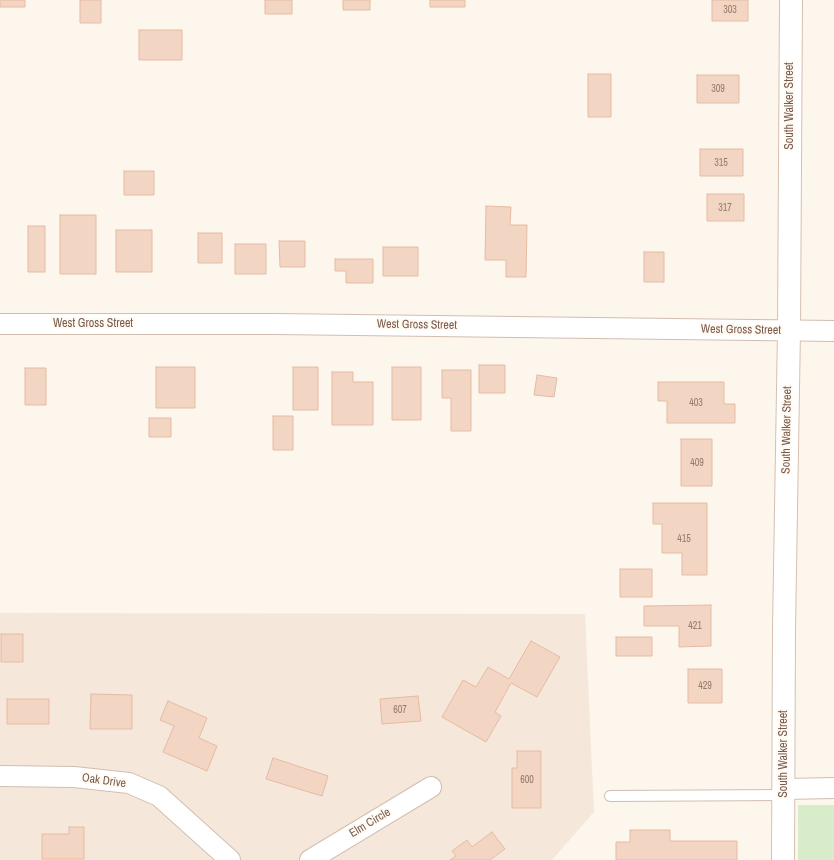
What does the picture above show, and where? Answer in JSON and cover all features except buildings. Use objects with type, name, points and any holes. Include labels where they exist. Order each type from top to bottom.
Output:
[{"type":"street","name":"South Walker Street","points":[[783,860],[791,0]]},
{"type":"street","name":"West Gross Street","points":[[0,324],[275,324],[834,331]]},
{"type":"street","name":"Oak Drive","points":[[0,776],[74,777],[129,783],[159,796],[230,860]]},
{"type":"street","name":"Elm Circle","points":[[310,860],[431,786]]},
{"type":"street","points":[[784,792],[834,788]]},
{"type":"lane","points":[[610,796],[784,792]]},
{"type":"shaded area","points":[[0,613],[585,614],[594,812],[552,860],[0,860]]},
{"type":"green space","points":[[798,805],[834,805],[834,860],[798,860]]}]
